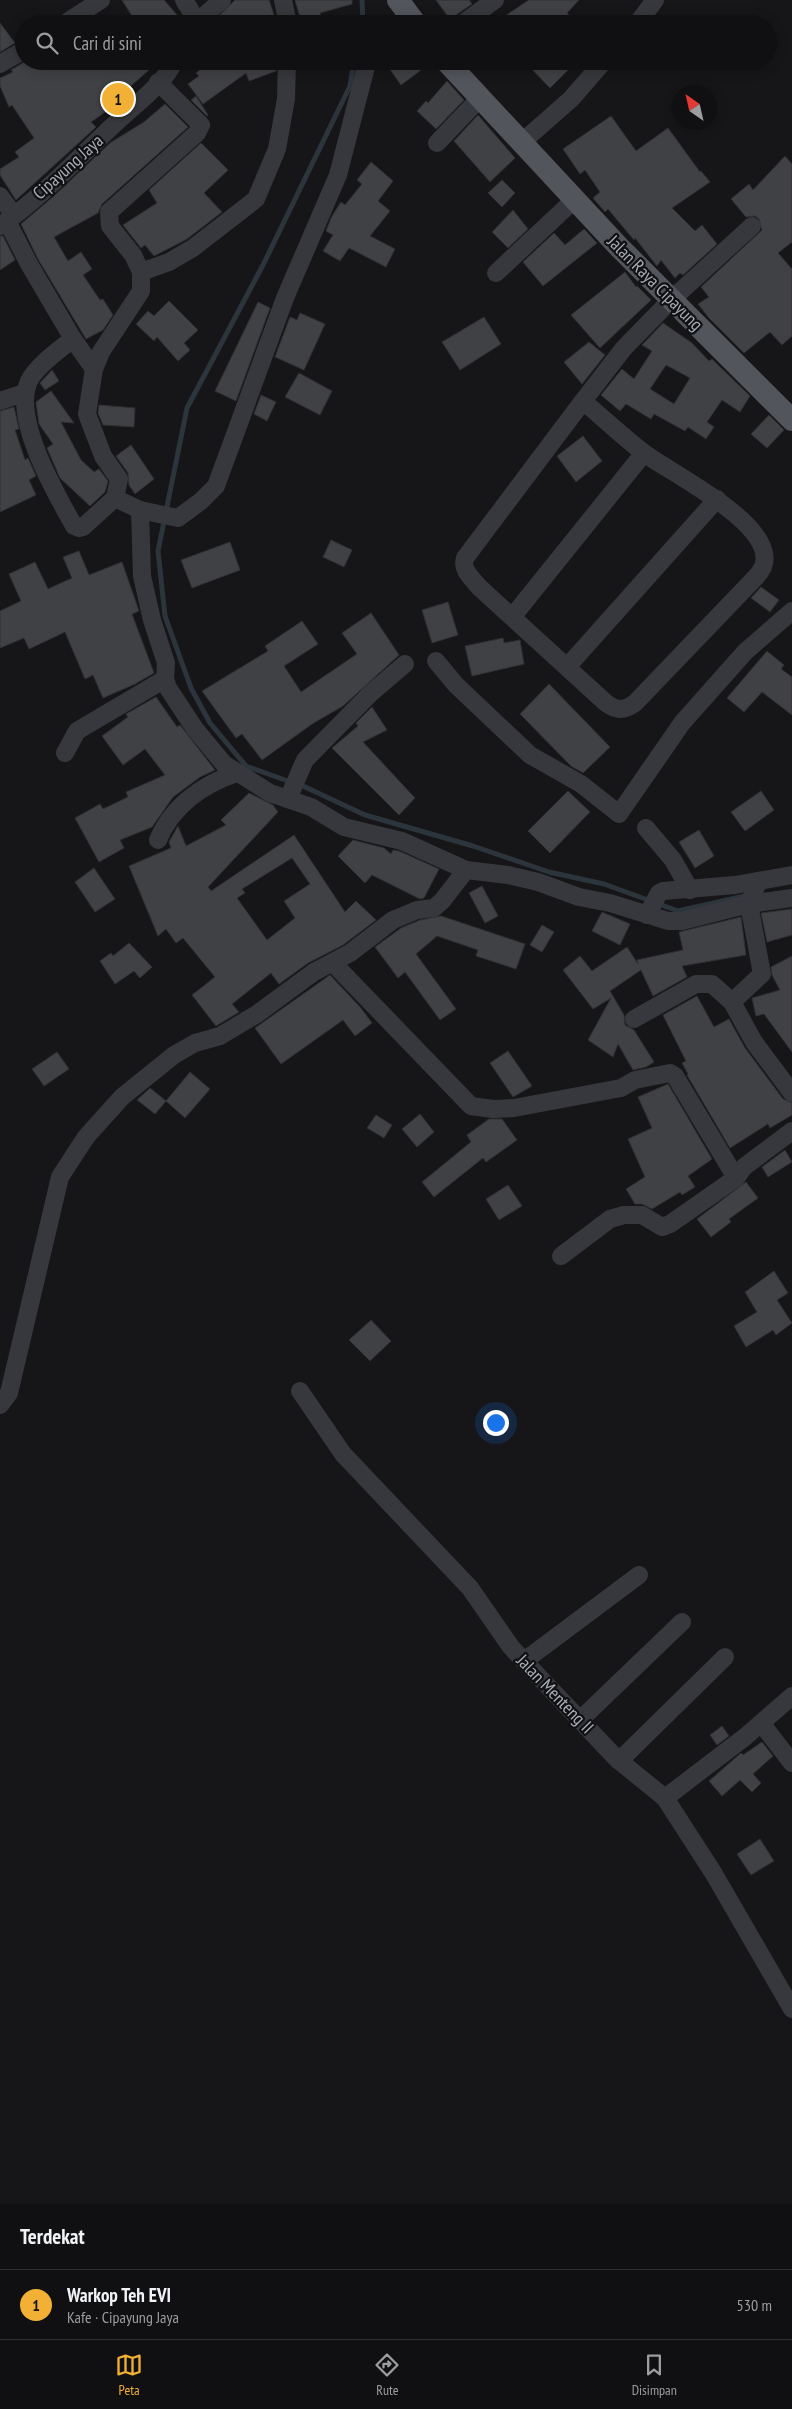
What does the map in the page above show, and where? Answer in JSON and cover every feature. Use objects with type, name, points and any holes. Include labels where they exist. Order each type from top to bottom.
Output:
[{"type":"main road","points":[[398,0],[409,15]]},
{"type":"main road","name":"Jalan Raya Cipayung","points":[[454,70],[480,98],[526,139],[574,200],[792,420]]},
{"type":"street","points":[[78,15],[101,0]]},
{"type":"street","points":[[184,0],[192,15]]},
{"type":"street","points":[[204,15],[222,0]]},
{"type":"street","points":[[283,0],[286,15]]},
{"type":"street","points":[[474,15],[495,0]]},
{"type":"street","points":[[644,15],[655,0]]},
{"type":"street","points":[[0,64],[15,55]]},
{"type":"street","name":"Cipayung Jaya","points":[[7,221],[52,182],[171,70]]},
{"type":"street","points":[[141,272],[169,262],[193,248],[256,199],[277,149],[286,99],[287,70]]},
{"type":"street","points":[[115,498],[146,511],[178,518],[201,501],[216,486],[288,289],[338,176],[365,70]]},
{"type":"street","points":[[526,139],[571,99],[596,70]]},
{"type":"street","points":[[74,339],[55,352],[30,378],[24,393],[34,449],[74,526],[79,528],[83,527],[115,498],[119,479],[103,456],[87,414],[94,369],[101,352],[140,291],[141,272],[133,256],[110,226],[109,212],[198,133],[201,125],[158,82]]},
{"type":"street","points":[[437,143],[480,98]]},
{"type":"street","points":[[0,196],[7,221],[29,264],[94,369]]},
{"type":"street","points":[[496,273],[574,200]]},
{"type":"street","points":[[583,401],[644,453],[717,499],[750,527],[764,554],[764,566],[754,579],[635,703],[625,710],[615,709],[567,667],[514,616],[479,587],[466,571],[463,564],[465,558],[583,401],[624,348],[671,300],[752,226]]},
{"type":"street","points":[[0,401],[24,393]]},
{"type":"street","points":[[514,616],[644,453]]},
{"type":"street","points":[[567,667],[717,499]]},
{"type":"street","points":[[146,511],[142,576],[152,620],[166,663],[165,679],[195,729],[224,764],[270,793],[311,807],[344,827],[402,841],[466,870],[523,878],[579,897],[610,903],[652,907],[668,921],[682,921],[792,876]]},
{"type":"street","points":[[436,661],[456,685],[530,755],[582,784],[619,814],[682,723],[745,652],[792,611]]},
{"type":"street","points":[[288,799],[305,760],[371,693],[405,664]]},
{"type":"street","points":[[65,753],[76,731],[165,679]]},
{"type":"street","points":[[158,840],[162,831],[184,803],[201,789],[218,779],[237,773]]},
{"type":"street","points":[[646,828],[673,860],[690,890]]},
{"type":"street","points":[[0,1405],[9,1393],[60,1177],[86,1137],[122,1097],[174,1055],[195,1044],[220,1036],[257,1014],[314,972],[333,963],[394,920],[417,910],[434,908],[442,901],[466,870]]},
{"type":"street","points":[[652,907],[663,891],[690,890],[753,893],[792,898]]},
{"type":"street","points":[[732,1002],[762,974],[753,893]]},
{"type":"street","points":[[333,963],[471,1106],[493,1109],[514,1108],[612,1090],[635,1080],[670,1073],[675,1076],[736,1178]]},
{"type":"street","points":[[634,1019],[688,986],[712,984],[732,1002],[742,1024],[792,1093]]},
{"type":"street","points":[[561,1256],[610,1219],[624,1215],[642,1215],[656,1225],[665,1226],[736,1178],[749,1163],[792,1131]]},
{"type":"street","name":"Jalan Menteng II","points":[[300,1391],[343,1454],[470,1588],[511,1647],[524,1662],[619,1761],[664,1798],[714,1874],[792,2009]]},
{"type":"street","points":[[524,1662],[639,1575]]},
{"type":"street","points":[[580,1720],[682,1622]]},
{"type":"street","points":[[619,1761],[724,1657]]},
{"type":"street","points":[[664,1798],[762,1724],[792,1696]]},
{"type":"street","points":[[762,1724],[792,1763]]},
{"type":"building","points":[[122,0],[164,0],[177,15],[131,15]]},
{"type":"building","points":[[235,0],[269,0],[274,15],[220,15]]},
{"type":"building","points":[[295,0],[352,0],[352,4],[320,13],[321,15],[299,15]]},
{"type":"building","points":[[436,0],[469,0],[472,4],[456,15],[447,15]]},
{"type":"building","points":[[529,0],[579,0],[567,13],[569,15],[506,15]]},
{"type":"building","points":[[0,23],[15,43],[0,52]]},
{"type":"building","points":[[15,68],[15,70],[149,70],[106,108],[108,110],[91,122],[96,127],[16,200],[0,175],[0,169],[19,157],[15,152],[34,138],[12,105],[9,107],[0,86],[0,78],[13,72],[11,70]]},
{"type":"building","points":[[200,70],[276,70],[249,81],[246,73],[203,104],[188,84],[199,76],[196,73]]},
{"type":"building","points":[[390,70],[421,70],[401,85]]},
{"type":"building","points":[[533,70],[568,70],[550,88]]},
{"type":"building","points":[[447,81],[464,100],[436,129],[417,111],[426,101],[428,103]]},
{"type":"building","points":[[196,96],[208,115],[207,116],[191,100]]},
{"type":"building","points":[[165,104],[188,127],[102,204],[98,213],[54,237],[68,261],[81,252],[92,269],[83,275],[100,300],[103,299],[113,315],[103,330],[86,339],[38,259],[21,224],[54,196],[110,143],[144,122]]},
{"type":"building","points":[[478,115],[515,158],[490,182],[454,141]]},
{"type":"building","points":[[611,116],[636,151],[668,128],[700,172],[710,182],[672,208],[695,231],[702,225],[717,244],[683,275],[680,273],[675,278],[661,260],[657,266],[635,238],[634,240],[608,209],[605,212],[593,198],[600,192],[585,170],[580,174],[563,149]]},
{"type":"building","points":[[201,143],[228,170],[204,193],[222,212],[187,239],[154,256],[145,245],[141,248],[123,225],[157,203],[149,190]]},
{"type":"building","points":[[785,156],[792,164],[792,242],[778,253],[792,269],[792,336],[782,345],[770,332],[744,353],[709,318],[698,304],[709,297],[701,287],[762,230],[759,219],[755,216],[746,217],[731,199],[749,184],[753,190]]},
{"type":"building","points":[[371,162],[393,181],[378,201],[390,211],[370,236],[395,249],[386,267],[349,248],[340,261],[323,251],[333,235],[326,231],[332,216],[341,202],[345,205],[362,184],[357,180]]},
{"type":"building","points":[[502,180],[515,193],[502,207],[488,193]]},
{"type":"building","points":[[513,210],[528,229],[508,248],[492,232]]},
{"type":"building","points":[[584,229],[597,243],[543,286],[523,262],[554,233],[565,245]]},
{"type":"building","points":[[0,236],[3,236],[15,260],[0,270]]},
{"type":"building","points":[[625,272],[636,287],[651,300],[600,348],[571,315]]},
{"type":"building","points":[[169,301],[198,330],[184,343],[190,350],[178,361],[157,337],[154,341],[136,324],[148,311],[154,316]]},
{"type":"building","points":[[258,302],[270,308],[236,401],[215,391]]},
{"type":"building","points":[[300,313],[325,324],[304,370],[275,357],[290,317],[297,320]]},
{"type":"building","points":[[484,317],[501,344],[460,370],[442,342]]},
{"type":"building","points":[[663,323],[692,343],[709,361],[712,359],[750,396],[740,412],[722,400],[707,422],[714,427],[706,439],[688,427],[685,431],[654,414],[651,419],[626,404],[620,411],[601,395],[622,369],[634,379],[652,351],[642,345]],"holes":[[[666,365],[690,378],[674,404],[650,389]]]},
{"type":"building","points":[[589,342],[605,355],[582,384],[564,362]]},
{"type":"building","points":[[52,370],[59,381],[45,390],[40,383]]},
{"type":"building","points":[[299,373],[332,391],[320,415],[285,397]]},
{"type":"building","points":[[51,391],[74,423],[61,422],[81,460],[94,472],[99,469],[108,481],[105,492],[90,506],[60,478],[47,448],[53,444],[39,424],[36,402]]},
{"type":"building","points":[[261,395],[276,402],[267,421],[254,414]]},
{"type":"building","points":[[99,405],[135,408],[134,427],[103,425],[98,413]]},
{"type":"building","points":[[14,407],[19,429],[15,430],[25,460],[28,458],[36,476],[29,480],[36,495],[0,512],[0,411]]},
{"type":"building","points":[[769,415],[784,430],[767,448],[751,434]]},
{"type":"building","points":[[583,436],[602,461],[576,482],[557,456]]},
{"type":"building","points":[[131,445],[154,479],[135,494],[129,485],[128,473],[116,456]]},
{"type":"building","points":[[331,540],[352,550],[344,567],[323,557]]},
{"type":"building","points":[[230,542],[240,570],[192,588],[181,560]]},
{"type":"building","points":[[79,551],[89,575],[122,562],[139,611],[132,614],[154,673],[135,684],[103,698],[93,675],[85,679],[65,632],[29,649],[24,638],[0,648],[0,611],[21,601],[9,574],[35,562],[48,589],[72,578],[63,557]]},
{"type":"building","points":[[761,587],[779,600],[770,612],[751,598]]},
{"type":"building","points":[[448,602],[458,635],[432,643],[422,610]]},
{"type":"building","points":[[371,613],[399,655],[343,706],[312,724],[262,760],[242,734],[236,738],[202,691],[268,651],[265,646],[302,621],[318,644],[284,666],[301,692],[357,654],[342,633]]},
{"type":"building","points":[[503,638],[504,643],[520,640],[524,664],[472,676],[465,646]]},
{"type":"building","points":[[767,651],[784,665],[781,669],[792,677],[792,715],[762,692],[744,712],[727,698]]},
{"type":"building","points":[[549,684],[610,747],[583,773],[571,766],[520,714]]},
{"type":"building","points":[[156,697],[177,727],[180,725],[215,770],[200,777],[173,797],[152,827],[120,840],[124,848],[99,862],[75,818],[100,804],[103,809],[128,797],[126,792],[165,775],[145,749],[123,765],[102,736],[128,717],[126,714]]},
{"type":"building","points":[[372,707],[387,730],[363,742],[415,798],[399,815],[332,748],[358,726],[356,723]]},
{"type":"building","points":[[568,791],[590,812],[550,853],[528,831]]},
{"type":"building","points":[[761,791],[774,810],[745,831],[731,812]]},
{"type":"building","points":[[249,793],[273,805],[278,812],[208,887],[211,891],[294,835],[345,912],[356,901],[376,920],[343,945],[308,963],[279,984],[271,973],[232,1004],[239,1012],[216,1026],[192,995],[215,977],[183,938],[176,943],[166,929],[158,936],[129,866],[171,848],[169,842],[178,826],[186,846],[226,825],[221,820]],"holes":[[[292,858],[310,884],[284,901],[295,918],[267,940],[237,898],[245,893],[242,889]]]},
{"type":"building","points":[[699,830],[714,856],[695,868],[679,842]]},
{"type":"building","points":[[353,840],[384,848],[391,854],[393,850],[399,851],[439,869],[424,898],[420,899],[372,875],[365,883],[338,856]]},
{"type":"building","points":[[94,868],[115,899],[95,912],[75,882]]},
{"type":"building","points":[[482,886],[498,916],[485,923],[469,893]]},
{"type":"building","points":[[792,909],[792,935],[767,942],[761,913]]},
{"type":"building","points":[[602,912],[630,924],[620,945],[592,931]]},
{"type":"building","points":[[441,916],[525,944],[516,969],[476,956],[478,950],[437,936],[416,954],[456,1009],[440,1020],[405,972],[398,978],[375,947],[401,928],[420,920]]},
{"type":"building","points":[[741,917],[746,955],[682,966],[687,977],[653,996],[641,970],[610,991],[624,1015],[625,1025],[634,1030],[654,1062],[646,1067],[633,1070],[618,1044],[613,1057],[588,1040],[611,998],[593,1009],[563,970],[580,956],[592,971],[627,947],[638,964],[637,960],[683,950],[679,932]]},
{"type":"building","points":[[542,925],[554,932],[542,952],[530,945]]},
{"type":"building","points":[[129,943],[152,967],[140,978],[134,971],[115,984],[100,961],[111,953],[113,956]]},
{"type":"building","points":[[792,956],[792,1052],[764,1014],[756,1016],[752,998],[780,990],[772,975],[771,967]]},
{"type":"building","points":[[330,975],[360,1007],[372,1023],[355,1036],[343,1020],[281,1064],[255,1028]]},
{"type":"building","points":[[697,996],[714,1027],[729,1019],[745,1048],[783,1099],[792,1103],[792,1115],[770,1128],[768,1124],[730,1148],[687,1075],[682,1063],[686,1061],[663,1015]]},
{"type":"building","points":[[508,1051],[532,1086],[513,1097],[490,1063]]},
{"type":"building","points":[[57,1052],[69,1069],[44,1086],[32,1069]]},
{"type":"building","points":[[190,1072],[210,1089],[185,1118],[166,1101]]},
{"type":"building","points":[[668,1084],[712,1159],[688,1176],[695,1187],[682,1195],[680,1192],[652,1209],[642,1204],[635,1204],[626,1189],[645,1177],[628,1139],[652,1128],[638,1097]]},
{"type":"building","points":[[150,1088],[166,1101],[155,1114],[137,1100]]},
{"type":"building","points":[[420,1114],[434,1132],[417,1147],[402,1129]]},
{"type":"building","points":[[376,1115],[392,1125],[384,1138],[367,1128]]},
{"type":"building","points":[[489,1119],[502,1119],[517,1140],[486,1162],[483,1158],[434,1197],[422,1182],[471,1142],[467,1135]]},
{"type":"building","points":[[785,1150],[792,1162],[768,1177],[762,1167]]},
{"type":"building","points":[[746,1182],[758,1198],[729,1219],[731,1222],[711,1237],[697,1219]]},
{"type":"building","points":[[508,1185],[522,1206],[499,1220],[486,1199]]},
{"type":"building","points":[[774,1271],[788,1293],[777,1300],[792,1323],[776,1335],[773,1330],[746,1347],[734,1326],[757,1312],[745,1292]]},
{"type":"building","points":[[371,1320],[391,1341],[370,1361],[349,1340]]},
{"type":"building","points":[[722,1726],[729,1736],[717,1745],[710,1735]]},
{"type":"building","points":[[762,1742],[773,1756],[753,1774],[761,1783],[752,1792],[740,1780],[722,1796],[709,1781],[741,1753],[743,1755]]},
{"type":"building","points":[[760,1839],[774,1861],[751,1875],[737,1854]]},
{"type":"waterway","points":[[362,0],[363,15]]},
{"type":"waterway","points":[[285,780],[246,766],[210,723],[191,688],[165,616],[158,551],[187,408],[264,263],[350,86],[353,70]]},
{"type":"waterway","points":[[303,786],[365,815],[473,846],[549,872],[604,884],[678,911],[749,895]]},
{"type":"place","name":"Warkop Teh EVI","points":[[118,99]]}]
